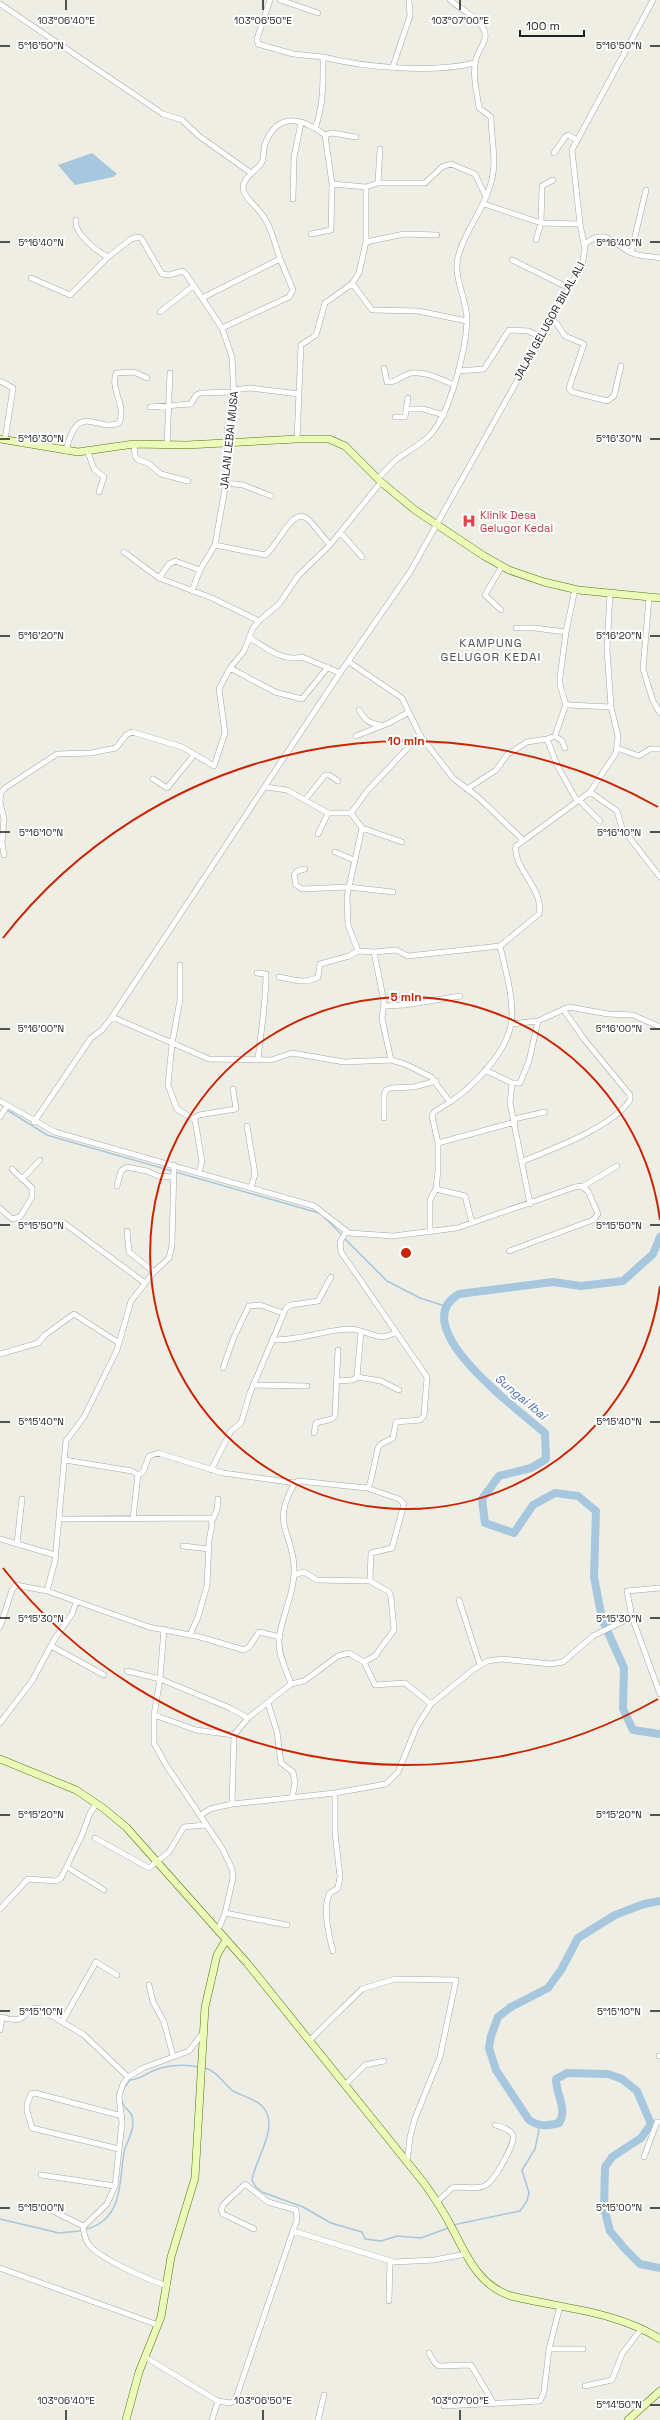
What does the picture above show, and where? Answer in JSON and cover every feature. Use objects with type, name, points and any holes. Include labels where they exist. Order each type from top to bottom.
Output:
[{"type":"street","points":[[270,0],[257,39],[258,44],[293,54],[323,57],[366,65],[475,68]]},
{"type":"street","points":[[280,0],[318,14]]},
{"type":"street","points":[[393,66],[410,16],[410,0]]},
{"type":"street","points":[[4,855],[2,843],[4,819],[0,802],[1,793],[5,788],[57,754],[91,753],[116,748],[126,735],[132,732],[173,744],[214,766],[225,733],[219,688],[230,668],[244,651],[253,628],[279,604],[298,576],[340,533],[379,480],[397,459],[414,450],[428,437],[444,415],[458,371],[467,321],[465,302],[458,272],[458,258],[484,204],[492,179],[495,152],[492,142],[491,117],[479,108],[475,68],[485,39],[485,31],[476,18],[450,0]]},
{"type":"street","name":"JALAN GELUGOR BILAL ALI","points":[[34,1122],[90,1038],[102,1030],[112,1017],[265,787],[339,672],[349,662],[410,572],[539,336],[551,319],[584,259],[585,244],[577,224],[572,157],[575,139],[653,0]]},
{"type":"street","points":[[0,4],[163,114],[182,120],[199,136],[251,173]]},
{"type":"street","points":[[315,128],[320,110],[324,76],[323,57]]},
{"type":"street","points":[[222,328],[289,297],[293,290],[264,217],[244,192],[243,185],[262,161],[266,142],[279,123],[289,120],[315,128],[325,135],[332,184],[331,230],[311,234]]},
{"type":"street","points":[[293,199],[294,157],[301,123]]},
{"type":"street","points":[[325,135],[332,133],[356,138]]},
{"type":"street","points":[[554,153],[565,136],[575,139]]},
{"type":"street","points":[[378,184],[380,149]]},
{"type":"street","points":[[332,184],[366,188],[378,184],[425,183],[442,167],[452,164],[475,174],[486,197]]},
{"type":"street","points":[[536,240],[541,223],[542,186],[553,180]]},
{"type":"street","points":[[298,438],[301,345],[316,335],[325,303],[352,283],[360,273],[366,242],[366,188]]},
{"type":"street","points":[[631,253],[646,190]]},
{"type":"street","points":[[484,204],[541,223],[577,224]]},
{"type":"street","points":[[31,278],[70,295],[108,257],[96,250],[77,229],[76,220]]},
{"type":"street","points":[[366,242],[404,234],[437,235]]},
{"type":"street","points":[[585,244],[592,238],[600,236],[614,241],[631,253],[659,257]]},
{"type":"street","name":"JALAN LEBAI MUSA","points":[[108,257],[131,240],[138,237],[141,238],[162,274],[169,275],[183,271],[222,328],[231,348],[234,391],[227,443],[228,458],[226,483],[214,543],[200,570],[192,591]]},
{"type":"street","points":[[202,298],[280,259]]},
{"type":"street","points":[[512,260],[568,288]]},
{"type":"street","points":[[352,283],[372,310],[418,311],[467,321]]},
{"type":"street","points":[[160,312],[193,286]]},
{"type":"street","points":[[551,319],[557,324],[565,336],[584,344],[569,388],[572,392],[607,401],[610,400],[614,396],[621,366]]},
{"type":"street","points":[[458,371],[482,370],[509,330],[528,331],[539,336]]},
{"type":"street","points":[[384,368],[387,382],[399,380],[409,374],[416,373],[434,376],[454,385]]},
{"type":"street","points":[[66,451],[69,436],[81,423],[88,421],[113,425],[119,423],[122,408],[115,385],[116,374],[134,372],[147,378]]},
{"type":"street","points":[[167,445],[170,407],[170,373]]},
{"type":"street","points":[[0,381],[13,388],[2,439],[66,451],[88,452],[134,444],[167,445],[227,443],[298,438],[338,441],[379,480],[426,518],[502,566],[520,574],[575,589],[610,594],[660,598]]},
{"type":"street","points":[[150,407],[170,407],[191,404],[196,395],[201,393],[234,391],[249,388],[299,394]]},
{"type":"street","points":[[395,417],[406,417],[408,398]]},
{"type":"street","points":[[408,409],[423,409],[444,415]]},
{"type":"street","points":[[134,444],[135,456],[138,460],[148,463],[161,474],[188,481]]},
{"type":"street","points":[[88,452],[94,469],[104,477],[99,492]]},
{"type":"street","points":[[226,483],[243,485],[271,496]]},
{"type":"street","points":[[214,543],[265,555],[289,523],[300,516],[307,518],[330,544]]},
{"type":"street","points":[[340,533],[362,556]]},
{"type":"street","points":[[124,552],[158,578],[192,591],[259,621]]},
{"type":"street","points":[[158,578],[169,564],[175,561],[200,570]]},
{"type":"street","points":[[501,610],[485,595],[502,566]]},
{"type":"street","points":[[555,736],[566,704],[560,682],[566,632],[575,589]]},
{"type":"street","points":[[279,977],[295,981],[313,979],[318,977],[320,964],[349,956],[358,951],[374,952],[396,950],[408,956],[500,946],[537,917],[540,910],[536,893],[515,850],[516,846],[522,839],[590,792],[613,760],[617,748],[618,736],[611,707],[607,649],[610,594]]},
{"type":"street","points":[[649,598],[644,670],[653,701],[660,713]]},
{"type":"street","points":[[516,628],[566,632]]},
{"type":"street","points":[[250,638],[288,658],[294,659],[302,657],[330,667],[339,672]]},
{"type":"street","points":[[349,662],[400,696],[420,735],[453,778],[522,839]]},
{"type":"street","points":[[230,668],[275,692],[302,699],[330,667]]},
{"type":"street","points":[[566,704],[611,707]]},
{"type":"street","points":[[359,710],[365,720],[371,724],[383,725]]},
{"type":"street","points":[[356,736],[409,712]]},
{"type":"street","points":[[351,813],[368,790],[420,735]]},
{"type":"street","points":[[467,789],[496,770],[507,755],[527,742],[547,739],[555,736]]},
{"type":"street","points":[[555,736],[562,741],[565,748]]},
{"type":"street","points":[[547,739],[558,767],[578,800],[600,821]]},
{"type":"street","points":[[617,748],[639,756],[650,749],[660,749]]},
{"type":"street","points":[[153,779],[167,788],[194,755]]},
{"type":"street","points":[[305,800],[325,776],[329,775],[338,781]]},
{"type":"street","points":[[265,787],[287,790],[328,813],[351,813]]},
{"type":"street","points":[[590,792],[617,811],[622,828],[660,877]]},
{"type":"street","points":[[318,834],[328,813]]},
{"type":"street","points":[[351,813],[362,828],[402,842]]},
{"type":"street","points":[[358,951],[348,925],[348,887],[362,828]]},
{"type":"street","points":[[335,852],[354,860]]},
{"type":"street","points":[[306,869],[295,873],[295,882],[298,888],[306,890],[348,887],[393,892]]},
{"type":"street","points":[[430,1230],[430,1200],[436,1189],[438,1143],[432,1116],[434,1112],[469,1088],[485,1070],[501,1047],[511,1024],[508,980],[500,946]]},
{"type":"street","points":[[374,952],[384,1006],[382,1019],[391,1060]]},
{"type":"street","points":[[180,965],[180,1000],[172,1044],[169,1088],[177,1109],[195,1118]]},
{"type":"street","points":[[257,973],[266,974],[266,1005],[261,1025],[258,1060]]},
{"type":"street","points":[[384,1006],[405,1005],[460,996]]},
{"type":"street","points":[[511,1024],[538,1021],[564,1008],[575,1007],[608,1014],[633,1015],[660,1027]]},
{"type":"street","points":[[522,1162],[566,1143],[611,1118],[630,1100],[630,1095],[584,1039],[564,1008]]},
{"type":"street","points":[[112,1017],[206,1058],[271,1060],[292,1053],[344,1062],[391,1060],[416,1067],[436,1081],[450,1102]]},
{"type":"street","points":[[485,1070],[512,1083],[520,1083],[525,1072],[538,1021]]},
{"type":"street","points":[[384,1118],[384,1095],[386,1090],[391,1088],[414,1087],[436,1081]]},
{"type":"street","points":[[512,1083],[510,1098],[530,1204]]},
{"type":"street","points":[[195,1118],[199,1115],[236,1109],[233,1088]]},
{"type":"street","points":[[0,1101],[34,1122],[55,1132],[314,1206],[343,1235],[393,1236],[430,1230],[457,1228],[530,1204],[575,1187],[582,1187],[617,1166]]},
{"type":"street","points":[[1,1115],[7,1106]]},
{"type":"street","points":[[438,1143],[545,1112]]},
{"type":"street","points":[[195,1118],[202,1159],[199,1172]]},
{"type":"street","points":[[247,1126],[255,1174],[251,1187]]},
{"type":"street","points":[[22,1179],[40,1160]]},
{"type":"street","points":[[47,1591],[55,1555],[60,1519],[67,1438],[84,1417],[119,1343],[131,1301],[154,1272],[169,1258],[171,1250],[174,1166]]},
{"type":"street","points":[[117,1186],[121,1171],[127,1167],[147,1170],[158,1176],[174,1176]]},
{"type":"street","points":[[0,1208],[12,1219],[23,1215],[33,1192],[32,1188],[12,1169]]},
{"type":"street","points":[[509,1251],[596,1217],[598,1214],[591,1197],[582,1187]]},
{"type":"street","points":[[436,1189],[465,1196],[472,1223]]},
{"type":"street","points":[[64,1223],[145,1283]]},
{"type":"street","points":[[127,1231],[129,1252],[154,1272]]},
{"type":"street","points":[[343,1235],[341,1252],[427,1377],[424,1416],[420,1420],[396,1422],[393,1438],[378,1448],[370,1484],[367,1488]]},
{"type":"street","points":[[211,1470],[231,1431],[241,1423],[253,1385],[283,1313],[291,1305],[318,1301],[331,1277]]},
{"type":"street","points":[[223,1368],[234,1337],[249,1306],[260,1305],[283,1313]]},
{"type":"street","points":[[0,1354],[38,1343],[45,1335],[74,1314],[119,1343]]},
{"type":"street","points":[[273,1340],[284,1340],[337,1330],[351,1329],[382,1338],[388,1337],[396,1332]]},
{"type":"street","points":[[357,1377],[361,1332]]},
{"type":"street","points":[[314,1433],[316,1423],[332,1420],[335,1416],[338,1350]]},
{"type":"street","points":[[336,1381],[353,1380],[357,1377],[381,1381],[399,1390]]},
{"type":"street","points":[[253,1385],[306,1386]]},
{"type":"street","points":[[133,1518],[138,1474],[142,1472],[149,1456],[155,1453],[211,1470],[295,1483],[300,1481],[367,1488],[399,1500],[404,1504],[392,1548],[371,1553],[370,1581]]},
{"type":"street","points":[[65,1460],[132,1471],[138,1474]]},
{"type":"street","points":[[291,1684],[280,1650],[280,1637],[294,1574],[292,1557],[282,1518],[286,1501],[295,1483]]},
{"type":"street","points":[[190,1635],[206,1592],[212,1521],[217,1510],[218,1498]]},
{"type":"street","points":[[17,1543],[22,1500]]},
{"type":"street","points":[[60,1519],[207,1517],[212,1521]]},
{"type":"street","points":[[0,1539],[55,1555]]},
{"type":"street","points":[[184,1546],[209,1549]]},
{"type":"street","points":[[294,1574],[304,1572],[317,1580],[370,1581],[389,1592],[395,1627],[393,1633],[375,1656],[364,1662]]},
{"type":"street","points":[[0,1627],[12,1590],[16,1585],[47,1591],[76,1603],[149,1627],[190,1635],[244,1650],[249,1647],[259,1632],[280,1637]]},
{"type":"street","points":[[660,1588],[627,1591],[632,1617],[660,1694]]},
{"type":"street","points":[[459,1600],[480,1665]]},
{"type":"street","points":[[0,1723],[32,1681],[51,1646],[72,1614],[76,1603]]},
{"type":"street","points":[[201,1815],[210,1809],[232,1804],[335,1793],[382,1785],[392,1780],[398,1772],[416,1728],[431,1704],[452,1685],[480,1665],[510,1658],[551,1664],[563,1662],[600,1632],[632,1617]]},
{"type":"street","points":[[164,1629],[160,1679],[152,1732],[155,1747],[222,1848],[232,1869],[232,1885],[225,1913],[218,1930]]},
{"type":"street","points":[[51,1646],[104,1675]]},
{"type":"street","points":[[232,1804],[234,1735],[248,1718],[291,1684],[304,1681],[342,1655],[352,1654],[364,1662],[375,1685],[405,1683],[431,1704]]},
{"type":"street","points":[[127,1671],[160,1679],[230,1708],[248,1718]]},
{"type":"street","points":[[268,1703],[277,1732],[281,1763],[293,1772],[295,1783],[292,1798]]},
{"type":"street","points":[[154,1715],[196,1730],[234,1735]]},
{"type":"street","points":[[0,1759],[76,1790],[97,1803],[120,1822],[158,1862],[218,1930],[345,2085],[438,2202],[479,2275],[498,2291],[518,2298],[597,2315],[641,2329],[660,2339]]},
{"type":"street","points":[[332,1951],[326,1921],[330,1893],[338,1888],[340,1880],[335,1832],[335,1793]]},
{"type":"street","points":[[0,1909],[28,1879],[58,1880],[67,1867],[88,1817],[97,1803]]},
{"type":"street","points":[[95,1838],[146,1867],[151,1867],[170,1850],[178,1834],[184,1827],[206,1825]]},
{"type":"street","points":[[67,1867],[104,1890]]},
{"type":"street","points":[[225,1913],[286,1925]]},
{"type":"street","points":[[126,2420],[145,2356],[158,2325],[174,2249],[196,2172],[202,2034],[206,2004],[214,1967],[220,1948],[226,1940]]},
{"type":"street","points":[[62,2022],[96,1962],[117,1975]]},
{"type":"street","points":[[309,2041],[362,1989],[395,1979],[456,1980],[440,2057],[415,2118],[410,2137],[407,2163]]},
{"type":"street","points":[[150,1985],[153,2002],[164,2022],[172,2056]]},
{"type":"street","points":[[0,2030],[1,2018],[23,2019],[31,2009],[36,2007],[90,2040],[128,2077]]},
{"type":"street","points":[[83,2226],[107,2204],[115,2186],[122,2116],[119,2096],[128,2077],[157,2062],[189,2051],[202,2034]]},
{"type":"street","points":[[345,2085],[365,2065],[384,2061]]},
{"type":"street","points":[[119,2149],[34,2129],[29,2119],[27,2104],[31,2094],[35,2093],[122,2116]]},
{"type":"street","points":[[644,2157],[658,2122],[660,2122]]},
{"type":"street","points":[[438,2202],[452,2188],[485,2186],[513,2144],[514,2137],[509,2130],[494,2125]]},
{"type":"street","points":[[41,2175],[115,2186]]},
{"type":"street","points":[[145,2356],[218,2401],[230,2403],[235,2401],[297,2220],[296,2210],[268,2202],[244,2184],[221,2210],[223,2214],[254,2229]]},
{"type":"street","points":[[49,2209],[83,2226]]},
{"type":"street","points":[[83,2226],[86,2240],[96,2251],[148,2279],[167,2286]]},
{"type":"street","points":[[293,2231],[390,2261],[422,2261],[466,2254]]},
{"type":"street","points":[[389,2301],[390,2261]]},
{"type":"street","points":[[0,2268],[158,2325]]},
{"type":"street","points":[[444,2406],[494,2404],[542,2399],[549,2349],[560,2306]]},
{"type":"street","points":[[585,2386],[612,2380],[622,2354],[641,2329]]},
{"type":"street","points":[[549,2349],[583,2349]]},
{"type":"street","points":[[429,2353],[434,2363],[439,2366],[472,2365],[494,2404]]},
{"type":"street","points":[[628,2420],[660,2391]]},
{"type":"street","points":[[318,2420],[324,2395]]},
{"type":"street","points":[[212,2420],[218,2401]]},
{"type":"water","points":[[92,153],[117,174],[113,177],[75,185],[58,165]]},
{"type":"waterway","points":[[7,1110],[47,1135],[319,1213]]},
{"type":"waterway","points":[[323,1216],[342,1235]]},
{"type":"waterway","name":"Sungai Ibai","points":[[660,1237],[653,1254],[623,1281],[581,1286],[553,1282],[459,1294],[446,1308],[445,1326],[455,1347],[472,1368],[492,1388],[545,1433],[546,1459],[531,1468],[499,1476],[482,1499],[485,1523],[514,1533],[533,1505],[555,1493],[578,1496],[596,1511],[594,1577],[602,1619],[624,1668],[623,1709],[633,1730],[660,1734]]},
{"type":"waterway","points":[[344,1238],[387,1281],[420,1298],[445,1306]]},
{"type":"waterway","name":"Sungai Ibai","points":[[660,1901],[644,1904],[615,1915],[578,1938],[561,1970],[548,1988],[511,2007],[498,2017],[491,2036],[489,2048],[496,2070],[529,2120],[540,2125],[559,2123],[562,2107],[556,2085],[556,2079],[567,2073],[608,2074],[622,2079],[637,2091],[651,2124],[641,2138],[612,2157],[605,2167],[604,2208],[610,2231],[625,2249],[640,2264],[660,2268]]},
{"type":"waterway","points":[[124,2088],[130,2080],[160,2068],[177,2066],[199,2067]]},
{"type":"waterway","points":[[205,2068],[217,2075],[233,2091],[261,2105],[267,2113],[269,2122],[266,2142],[252,2180],[256,2187],[262,2192],[303,2207],[331,2223],[362,2232],[365,2239],[381,2241],[397,2236],[421,2238],[448,2228]]},
{"type":"waterway","points":[[87,2229],[99,2224],[108,2217],[118,2198],[124,2152],[133,2125],[132,2116],[122,2101]]},
{"type":"waterway","points":[[453,2225],[520,2211],[527,2201],[529,2193],[522,2170],[535,2149],[539,2130],[536,2124]]},
{"type":"waterway","points":[[0,2219],[59,2233],[80,2231]]},
{"type":"place","name":"Klinik Desa Gelugor Kedai","points":[[469,521]]},
{"type":"district","name":"KAMPUNG GELUGOR KEDAI","points":[[491,650]]}]
